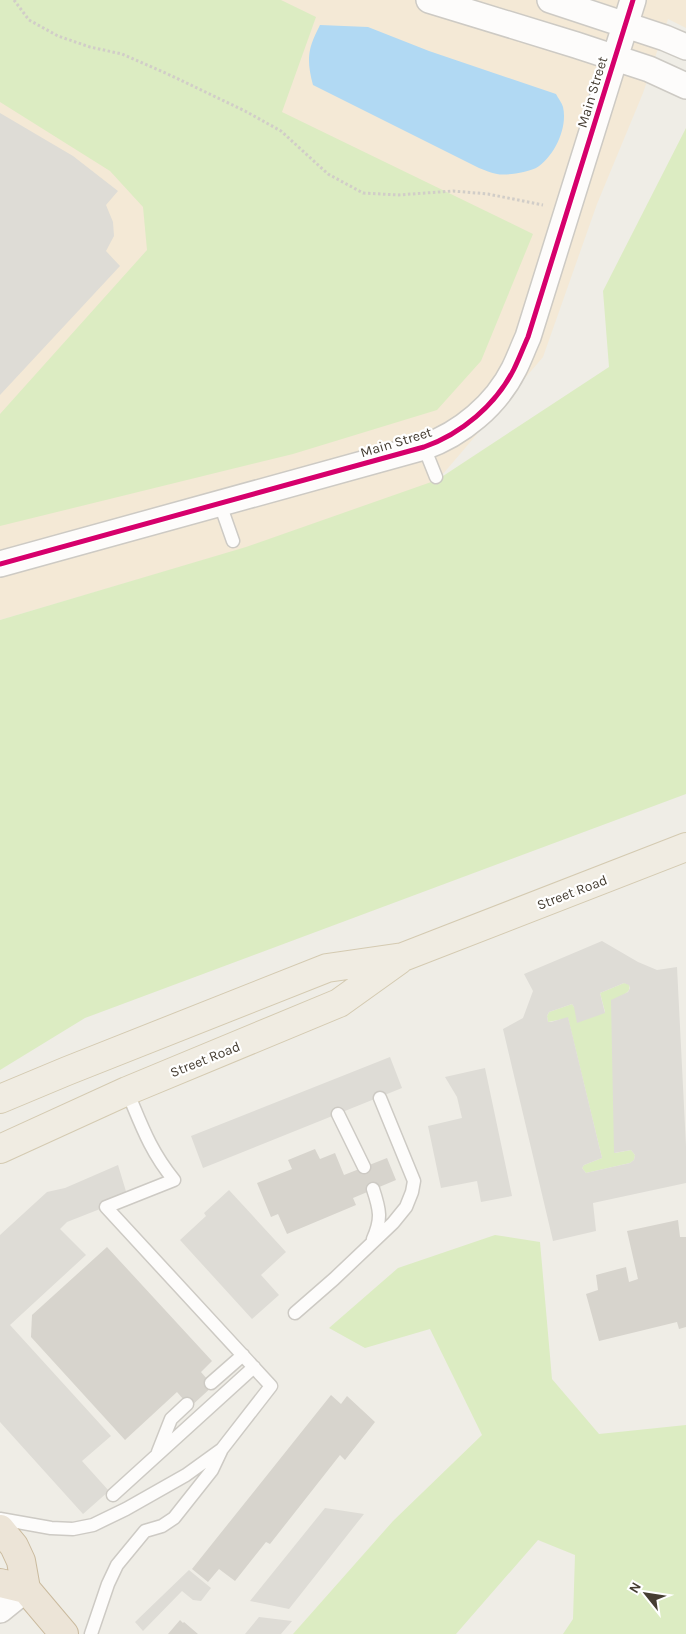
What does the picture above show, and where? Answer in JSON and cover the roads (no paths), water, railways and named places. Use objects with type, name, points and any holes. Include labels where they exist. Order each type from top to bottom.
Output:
[{"type":"highway","points":[[0,1529],[14,1546],[21,1561],[13,1586],[64,1634]]},
{"type":"main road","name":"Street Road","points":[[0,1099],[327,968],[403,957],[686,847]]},
{"type":"main road","name":"Street Road","points":[[0,1149],[126,1091],[340,1003],[403,957]]},
{"type":"street","points":[[429,0],[649,69],[686,86]]},
{"type":"street","points":[[550,0],[686,47]]},
{"type":"street","name":"Main Street","points":[[0,564],[424,447],[457,432],[478,416],[497,396],[514,371],[528,337],[633,0]]},
{"type":"street","points":[[0,1610],[13,1586]]},
{"type":"lane","points":[[424,447],[436,477]]},
{"type":"lane","points":[[220,504],[233,541]]},
{"type":"lane","points":[[91,1634],[108,1584],[117,1565],[145,1531],[162,1526],[174,1518],[212,1470],[222,1449],[271,1386],[106,1207],[174,1180],[159,1162],[149,1144],[126,1091]]},
{"type":"lane","points":[[296,1313],[393,1223],[406,1207],[412,1192],[414,1181],[380,1098]]},
{"type":"lane","points":[[338,1114],[364,1167]]},
{"type":"lane","points":[[371,1244],[380,1220],[379,1208],[373,1189]]},
{"type":"lane","points":[[211,1383],[243,1355]]},
{"type":"lane","points":[[113,1495],[254,1367]]},
{"type":"lane","points":[[157,1455],[171,1419],[188,1404]]},
{"type":"lane","points":[[0,1519],[51,1528],[73,1529],[93,1526],[198,1468],[222,1449]]},
{"type":"water","points":[[320,25],[368,27],[429,51],[556,94],[562,105],[564,115],[561,133],[554,149],[549,157],[536,168],[517,173],[493,173],[479,168],[313,85],[309,68],[309,54]]}]
